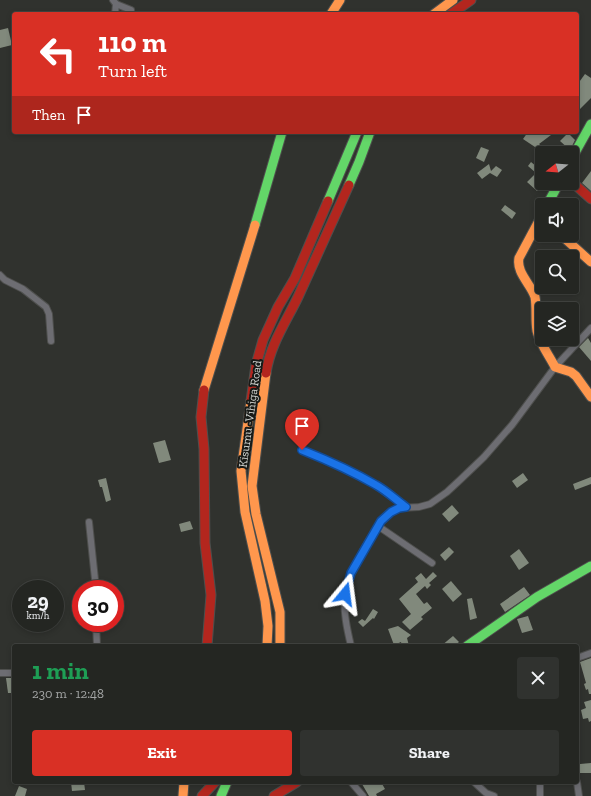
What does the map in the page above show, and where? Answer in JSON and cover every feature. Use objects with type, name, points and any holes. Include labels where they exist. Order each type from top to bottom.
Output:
[{"type":"main road","points":[[332,12],[340,0]]},
{"type":"main road","points":[[437,12],[453,0]]},
{"type":"main road","points":[[454,12],[471,0]]},
{"type":"main road","points":[[579,146],[591,124]]},
{"type":"main road","points":[[207,644],[210,626],[211,595],[205,543],[204,449],[201,417],[204,394],[244,265],[281,134]]},
{"type":"main road","name":"Kisumu -Vihiga Road","points":[[267,644],[268,626],[265,601],[245,512],[241,471],[256,365],[263,340],[278,307],[295,278],[356,134]]},
{"type":"main road","name":"Kisumu -Vihiga Road","points":[[280,644],[280,612],[256,514],[252,486],[267,368],[274,344],[283,323],[359,162],[369,134]]},
{"type":"main road","points":[[579,188],[591,199]]},
{"type":"main road","points":[[535,229],[519,258],[518,263],[522,274],[535,298],[536,330],[555,367],[571,372],[576,376],[591,397]]},
{"type":"main road","points":[[569,242],[591,262]]},
{"type":"main road","points":[[470,644],[537,597],[591,566]]},
{"type":"main road","points":[[183,796],[184,784]]},
{"type":"main road","points":[[202,796],[212,784]]},
{"type":"main road","points":[[220,796],[227,784]]},
{"type":"main road","points":[[274,796],[294,784]]},
{"type":"street","points":[[114,2],[130,10]]},
{"type":"street","points":[[114,2],[115,12]]},
{"type":"street","points":[[0,275],[5,280],[23,289],[46,307],[49,314],[51,341]]},
{"type":"street","points":[[351,644],[345,611],[345,594],[351,573],[378,526],[387,515],[399,508],[419,507],[430,504],[447,492],[461,479],[484,457],[512,425],[555,367],[591,328]]},
{"type":"street","points":[[302,450],[344,468],[377,486],[406,507]]},
{"type":"street","points":[[89,522],[95,580]]},
{"type":"street","points":[[378,526],[432,563]]},
{"type":"street","points":[[96,632],[97,644]]},
{"type":"street","points":[[579,657],[591,653]]},
{"type":"street","points":[[0,673],[12,673]]},
{"type":"street","points":[[353,784],[363,796]]},
{"type":"street","points":[[476,784],[486,793],[494,796]]},
{"type":"street","points":[[540,784],[542,796]]},
{"type":"street","points":[[577,784],[579,796]]},
{"type":"building","points":[[8,28],[12,45],[0,48],[0,30]]},
{"type":"building","points":[[585,74],[591,78],[591,98],[579,110],[579,82]]},
{"type":"building","points":[[527,134],[552,134],[539,144],[541,146],[535,147],[523,139]]},
{"type":"building","points":[[567,134],[569,134],[575,140],[572,146],[566,146],[560,141]]},
{"type":"building","points":[[481,147],[489,150],[484,162],[476,158]]},
{"type":"building","points":[[531,162],[535,165],[535,172],[528,166]]},
{"type":"building","points":[[489,164],[491,171],[496,166],[502,170],[497,177],[490,173],[482,179],[477,173]]},
{"type":"building","points":[[591,171],[591,191],[582,183]]},
{"type":"building","points":[[535,174],[535,189],[527,182]]},
{"type":"building","points":[[505,205],[516,213],[512,219],[501,210]]},
{"type":"building","points":[[588,338],[591,343],[591,361],[579,347]]},
{"type":"building","points":[[165,440],[171,460],[159,463],[153,443]]},
{"type":"building","points":[[523,473],[528,480],[517,488],[512,481]]},
{"type":"building","points":[[591,477],[591,484],[575,490],[573,484]]},
{"type":"building","points":[[106,478],[111,500],[106,502],[102,487],[100,487],[98,480]]},
{"type":"building","points":[[452,505],[459,513],[449,522],[442,514]]},
{"type":"building","points":[[190,521],[193,529],[181,532],[179,524]]},
{"type":"building","points":[[449,547],[454,552],[445,561],[440,555]]},
{"type":"building","points":[[519,549],[529,563],[519,570],[510,556]]},
{"type":"building","points":[[433,572],[437,576],[429,583],[431,585],[427,589],[425,586],[416,594],[424,604],[427,602],[432,608],[421,617],[423,619],[410,630],[402,622],[411,614],[399,599],[418,582],[415,578],[421,573],[426,579]]},
{"type":"building","points":[[451,581],[462,594],[453,602],[442,589]]},
{"type":"building","points":[[524,587],[530,595],[505,612],[500,604]]},
{"type":"building","points":[[472,598],[477,618],[470,620],[467,599]]},
{"type":"building","points":[[373,609],[378,612],[374,619],[373,618],[363,627],[358,622],[362,619],[365,621]]},
{"type":"building","points":[[528,616],[533,630],[522,633],[517,619]]},
{"type":"building","points":[[398,626],[411,635],[407,638],[408,644],[402,644],[401,642],[394,644],[388,629]]},
{"type":"building","points":[[453,636],[459,642],[456,644],[443,644]]},
{"type":"building","points":[[591,658],[591,694],[589,694],[588,689],[586,690],[584,684],[586,683],[580,662]]},
{"type":"building","points":[[6,678],[12,678],[12,693],[8,693]]},
{"type":"building","points":[[591,700],[591,721],[589,722],[588,718],[583,719],[581,710],[586,708],[584,702]]},
{"type":"building","points":[[591,763],[591,773],[580,773],[580,764]]},
{"type":"building","points":[[71,784],[84,784],[85,790],[72,791]]},
{"type":"building","points":[[362,784],[382,784],[385,789],[376,794],[377,796],[369,796]]},
{"type":"building","points":[[19,786],[27,789],[25,796],[15,796]]},
{"type":"traffic: fast","points":[[579,146],[591,124]]},
{"type":"traffic: fast","points":[[255,225],[281,134]]},
{"type":"traffic: fast","points":[[328,201],[356,134]]},
{"type":"traffic: fast","points":[[349,185],[369,134]]},
{"type":"traffic: fast","points":[[551,198],[555,190]]},
{"type":"traffic: fast","points":[[470,644],[537,597],[591,566]]},
{"type":"traffic: fast","points":[[221,796],[226,784]]},
{"type":"traffic: slow","points":[[332,12],[340,0]]},
{"type":"traffic: slow","points":[[437,12],[453,0]]},
{"type":"traffic: slow","points":[[204,390],[255,225]]},
{"type":"traffic: slow","points":[[535,228],[519,258],[519,263],[522,274],[535,297],[537,331],[540,340],[555,367],[571,372],[576,376],[591,397]]},
{"type":"traffic: slow","points":[[569,242],[591,262]]},
{"type":"traffic: slow","points":[[266,373],[252,486],[256,514],[280,612],[280,644]]},
{"type":"traffic: slow","points":[[251,401],[241,471],[245,512],[265,601],[268,626],[267,644]]},
{"type":"traffic: slow","points":[[183,796],[184,784]]},
{"type":"traffic: jam","points":[[454,12],[471,0]]},
{"type":"traffic: jam","points":[[266,373],[275,343],[298,297],[349,185]]},
{"type":"traffic: jam","points":[[579,188],[591,199]]},
{"type":"traffic: jam","points":[[251,401],[256,365],[263,340],[278,307],[295,278],[328,201]]},
{"type":"traffic: jam","points":[[204,390],[201,417],[204,449],[205,543],[211,595],[207,644]]},
{"type":"traffic: jam","points":[[202,796],[213,784]]},
{"type":"traffic: jam","points":[[274,796],[294,784]]},
{"type":"route","points":[[302,450],[344,468],[377,486],[406,507],[399,508],[391,512],[381,521],[351,573],[345,594]]}]
